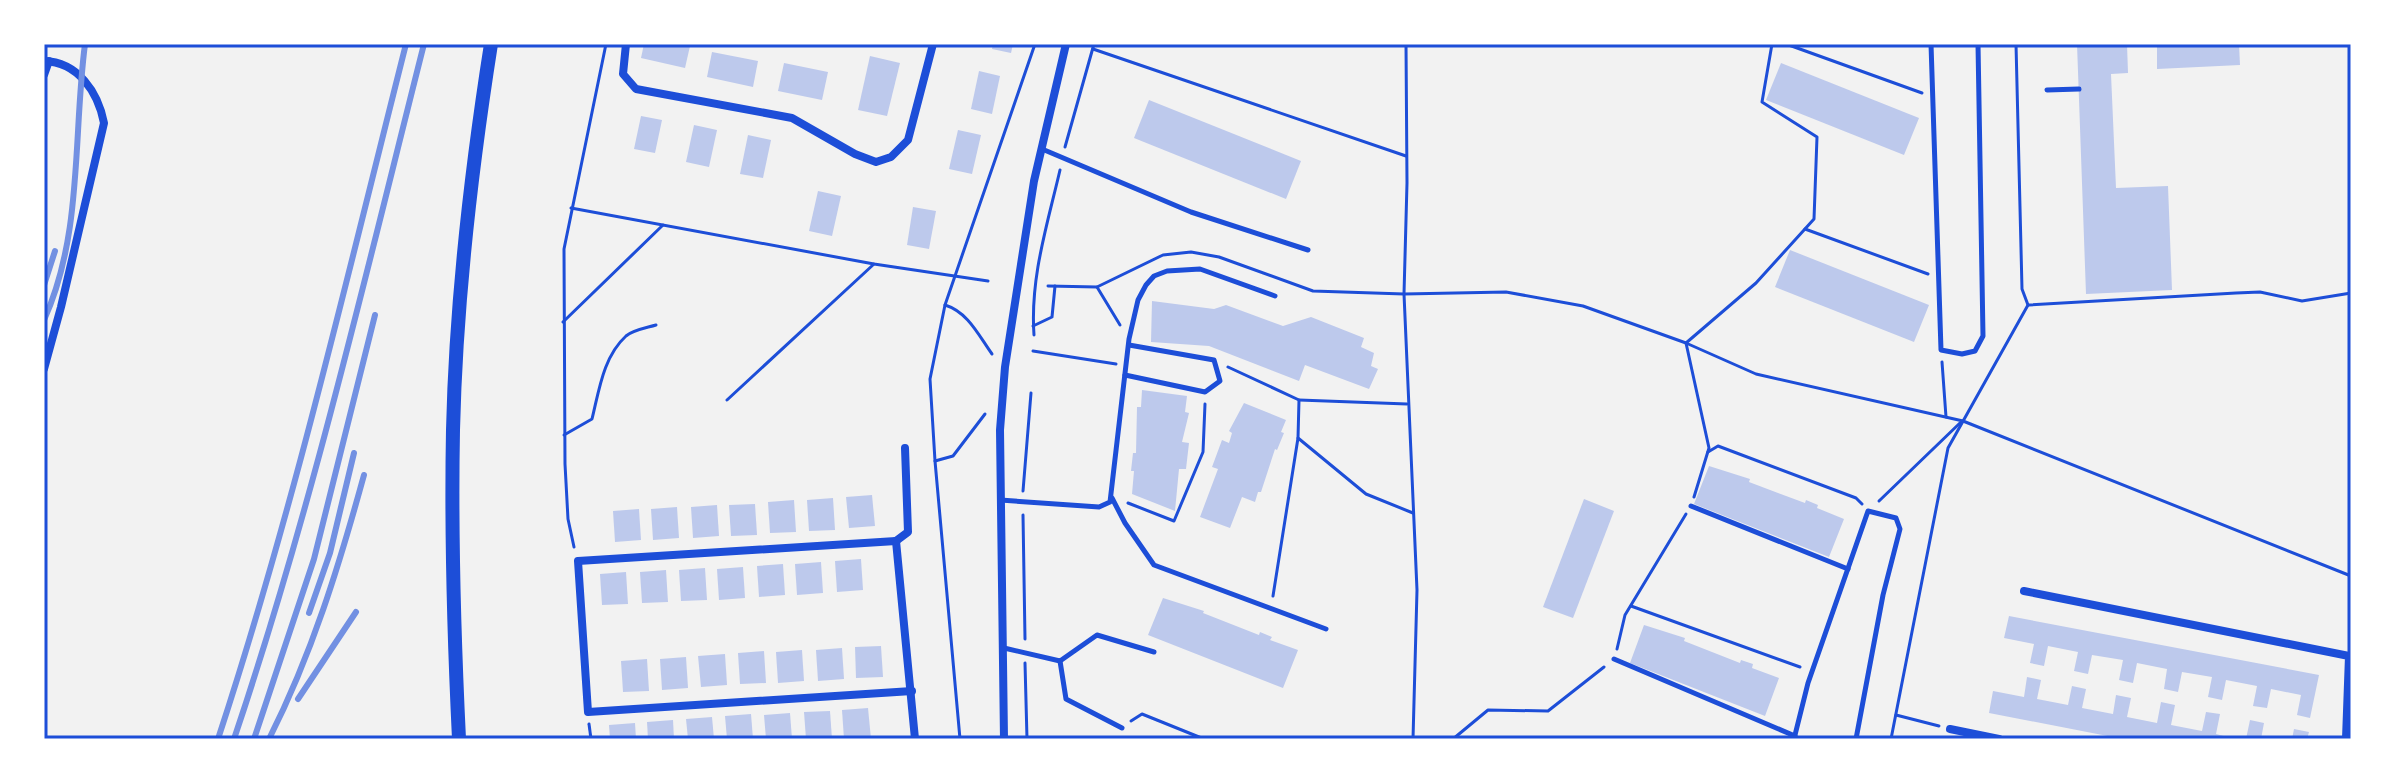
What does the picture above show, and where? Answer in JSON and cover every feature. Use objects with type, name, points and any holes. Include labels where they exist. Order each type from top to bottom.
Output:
[{"type":"main road","points":[[459,739],[453,632],[453,427],[470,196],[491,44]]},
{"type":"street","points":[[626,44],[623,74],[636,89],[792,118],[855,154],[876,162],[891,157],[902,148],[913,131],[933,44]]},
{"type":"street","points":[[1004,739],[1000,430],[1005,367],[1024,232],[1066,44]]},
{"type":"street","points":[[44,75],[46,61],[58,61],[81,77],[100,104],[104,123],[44,369]]},
{"type":"street","points":[[905,448],[908,532],[896,541],[578,561],[588,712],[912,691]]},
{"type":"street","points":[[896,541],[915,739]]},
{"type":"street","points":[[2024,591],[2349,656],[2346,739]]},
{"type":"street","points":[[1950,729],[1999,739]]},
{"type":"lane","points":[[1931,44],[1941,350],[1962,354],[1975,351],[1983,336],[1978,44]]},
{"type":"lane","points":[[2047,90],[2079,89]]},
{"type":"lane","points":[[1041,149],[1191,212],[1308,250]]},
{"type":"lane","points":[[1275,296],[1200,269],[1167,271],[1154,276],[1146,285],[1138,300],[1129,342],[1112,497],[1125,523],[1154,565],[1326,629]]},
{"type":"lane","points":[[1125,375],[1205,392],[1220,381],[1214,360],[1129,342]]},
{"type":"lane","points":[[1000,500],[1099,507],[1112,497]]},
{"type":"lane","points":[[1691,506],[1848,569]]},
{"type":"lane","points":[[1614,659],[1794,737],[1811,671],[1868,511],[1896,518],[1900,529],[1883,595],[1856,739]]},
{"type":"lane","points":[[1003,648],[1060,661],[1097,635],[1154,652]]},
{"type":"lane","points":[[1060,661],[1066,699],[1122,728]]},
{"type":"path","points":[[578,561],[568,519],[564,435],[564,249],[606,44]]},
{"type":"path","points":[[960,739],[930,379],[945,305],[1035,44]]},
{"type":"path","points":[[1406,44],[1404,294],[1417,590],[1413,739]]},
{"type":"path","points":[[1686,343],[1756,283],[1814,219],[1817,137],[1762,102],[1772,44]]},
{"type":"path","points":[[1786,44],[1933,97]]},
{"type":"path","points":[[1891,739],[1948,448],[2028,305],[2022,289],[2016,44]]},
{"type":"path","points":[[1034,335],[1032,299],[1037,268],[1062,159],[1093,46],[1406,156]]},
{"type":"path","points":[[571,208],[874,264],[988,281]]},
{"type":"path","points":[[563,322],[663,225]]},
{"type":"path","points":[[1805,229],[1940,278]]},
{"type":"path","points":[[727,400],[874,264]]},
{"type":"path","points":[[1033,326],[1052,317],[1055,286]]},
{"type":"path","points":[[1097,287],[1129,342]]},
{"type":"path","points":[[1404,294],[1506,292],[1583,306],[1686,343],[1756,374],[1963,421],[2351,576]]},
{"type":"path","points":[[2028,305],[2248,292],[2302,301],[2351,293]]},
{"type":"path","points":[[945,305],[957,309],[992,354]]},
{"type":"path","points":[[564,435],[592,419],[601,379],[611,354],[628,334],[656,325]]},
{"type":"path","points":[[1453,739],[1488,710],[1548,711],[1614,659],[1625,615],[1691,506],[1708,452],[1686,343]]},
{"type":"path","points":[[1941,350],[1946,417]]},
{"type":"path","points":[[1033,351],[1126,365]]},
{"type":"path","points":[[1214,360],[1299,400],[1408,404]]},
{"type":"path","points":[[1112,497],[1174,521],[1203,452],[1205,392]]},
{"type":"path","points":[[1027,739],[1022,501],[1031,393]]},
{"type":"path","points":[[1271,609],[1298,438],[1299,400]]},
{"type":"path","points":[[935,461],[953,456],[985,414]]},
{"type":"path","points":[[1708,452],[1718,446],[1856,498],[1868,511],[1963,421]]},
{"type":"path","points":[[1298,438],[1366,494],[1413,513]]},
{"type":"path","points":[[1630,606],[1811,671]]},
{"type":"path","points":[[1104,719],[1133,721],[1142,714],[1204,739]]},
{"type":"path","points":[[1896,715],[1950,729]]},
{"type":"building","points":[[644,44],[690,46],[685,68],[641,58]]},
{"type":"building","points":[[993,44],[1013,44],[1011,53],[992,49]]},
{"type":"building","points":[[2077,44],[2127,44],[2128,73],[2111,74],[2116,188],[2168,186],[2172,290],[2086,294]]},
{"type":"building","points":[[2157,44],[2239,44],[2240,65],[2157,69]]},
{"type":"building","points":[[712,52],[758,61],[753,87],[707,77]]},
{"type":"building","points":[[870,56],[900,63],[887,116],[858,110]]},
{"type":"building","points":[[784,63],[828,72],[822,100],[778,91]]},
{"type":"building","points":[[1781,63],[1919,118],[1904,155],[1766,100]]},
{"type":"building","points":[[979,71],[1000,76],[992,114],[971,109]]},
{"type":"building","points":[[1149,100],[1301,161],[1286,199],[1134,138]]},
{"type":"building","points":[[641,116],[662,120],[655,153],[634,149]]},
{"type":"building","points":[[694,125],[717,130],[709,167],[686,162]]},
{"type":"building","points":[[958,130],[981,135],[972,174],[949,169]]},
{"type":"building","points":[[748,135],[771,140],[763,178],[740,174]]},
{"type":"building","points":[[818,191],[841,196],[832,236],[809,231]]},
{"type":"building","points":[[913,207],[936,211],[929,249],[907,245]]},
{"type":"building","points":[[1790,250],[1929,305],[1914,342],[1775,287]]},
{"type":"building","points":[[1152,301],[1214,309],[1226,305],[1283,326],[1311,317],[1364,338],[1361,347],[1374,353],[1371,366],[1378,369],[1369,389],[1305,365],[1299,381],[1209,346],[1151,342]]},
{"type":"building","points":[[1142,390],[1187,396],[1185,412],[1189,413],[1182,442],[1189,443],[1186,469],[1179,469],[1175,511],[1132,494],[1137,407],[1141,407]]},
{"type":"building","points":[[1244,403],[1286,420],[1261,492],[1258,492],[1255,502],[1242,497],[1230,528],[1200,517],[1218,469],[1212,467],[1222,440],[1229,443],[1232,433],[1229,431]]},
{"type":"building","points":[[1709,466],[1750,479],[1749,482],[1805,503],[1806,500],[1844,519],[1829,557],[1694,504]]},
{"type":"building","points":[[872,495],[875,526],[849,528],[846,497]]},
{"type":"building","points":[[833,498],[835,530],[809,531],[807,500]]},
{"type":"building","points":[[1584,499],[1614,511],[1573,618],[1543,607]]},
{"type":"building","points":[[794,500],[796,532],[770,533],[768,502]]},
{"type":"building","points":[[755,504],[757,535],[731,536],[729,505]]},
{"type":"building","points":[[717,505],[719,536],[693,538],[691,507]]},
{"type":"building","points":[[677,507],[679,538],[653,540],[651,509]]},
{"type":"building","points":[[639,509],[641,540],[615,542],[613,511]]},
{"type":"building","points":[[861,559],[863,590],[837,592],[835,561]]},
{"type":"building","points":[[821,562],[823,593],[797,595],[795,564]]},
{"type":"building","points":[[783,564],[785,595],[759,597],[757,566]]},
{"type":"building","points":[[743,567],[745,598],[719,600],[717,569]]},
{"type":"building","points":[[705,568],[707,600],[681,601],[679,570]]},
{"type":"building","points":[[666,570],[668,602],[642,603],[640,572]]},
{"type":"building","points":[[626,572],[628,604],[602,605],[600,574]]},
{"type":"building","points":[[1163,598],[1204,611],[1259,635],[1260,632],[1272,637],[1270,640],[1298,650],[1283,688],[1148,635]]},
{"type":"building","points":[[2009,616],[2319,675],[2310,718],[2297,715],[2301,695],[2271,689],[2267,708],[2253,706],[2257,686],[2226,680],[2222,700],[2208,697],[2212,677],[2182,672],[2178,692],[2164,689],[2167,669],[2137,663],[2133,683],[2119,680],[2123,660],[2092,655],[2088,674],[2074,671],[2078,652],[2048,646],[2044,666],[2030,663],[2034,644],[2004,638]]},
{"type":"building","points":[[1644,625],[1685,638],[1684,641],[1740,663],[1741,660],[1753,664],[1752,668],[1779,678],[1765,716],[1630,663]]},
{"type":"building","points":[[881,646],[883,677],[856,678],[855,647]]},
{"type":"building","points":[[842,648],[844,679],[818,681],[816,650]]},
{"type":"building","points":[[802,650],[804,681],[778,683],[776,652]]},
{"type":"building","points":[[764,651],[766,683],[740,684],[738,653]]},
{"type":"building","points":[[725,654],[727,685],[701,687],[698,656]]},
{"type":"building","points":[[686,657],[688,688],[662,690],[660,659]]},
{"type":"building","points":[[647,659],[649,691],[623,692],[621,661]]},
{"type":"building","points":[[2027,677],[2041,680],[2037,699],[2068,705],[2072,686],[2086,689],[2082,708],[2113,714],[2116,695],[2131,698],[2127,717],[2157,723],[2161,702],[2175,705],[2171,725],[2202,731],[2206,712],[2220,714],[2216,734],[2235,739],[2123,739],[1989,713],[1993,691],[2024,697]]},
{"type":"building","points":[[868,708],[871,739],[844,739],[842,710]]},
{"type":"building","points":[[830,711],[832,739],[806,739],[804,712]]},
{"type":"building","points":[[790,713],[792,739],[766,739],[764,715]]},
{"type":"building","points":[[751,714],[753,739],[727,739],[725,716]]},
{"type":"building","points":[[712,717],[714,739],[688,739],[686,719]]},
{"type":"building","points":[[673,720],[674,739],[648,739],[647,722]]},
{"type":"building","points":[[2250,720],[2264,723],[2261,739],[2246,739]]},
{"type":"building","points":[[635,723],[636,739],[610,739],[609,725]]},
{"type":"building","points":[[2294,729],[2309,732],[2307,739],[2292,739]]},
{"type":"railway","points":[[44,320],[56,287],[71,219],[85,44]]},
{"type":"railway","points":[[218,739],[295,480],[406,44]]},
{"type":"railway","points":[[234,739],[312,480],[424,44]]},
{"type":"railway","points":[[44,285],[55,251]]},
{"type":"railway","points":[[254,739],[314,559],[375,315]]},
{"type":"railway","points":[[309,613],[330,553],[354,453]]},
{"type":"railway","points":[[269,739],[323,609],[364,475]]},
{"type":"railway","points":[[298,699],[356,612]]}]
